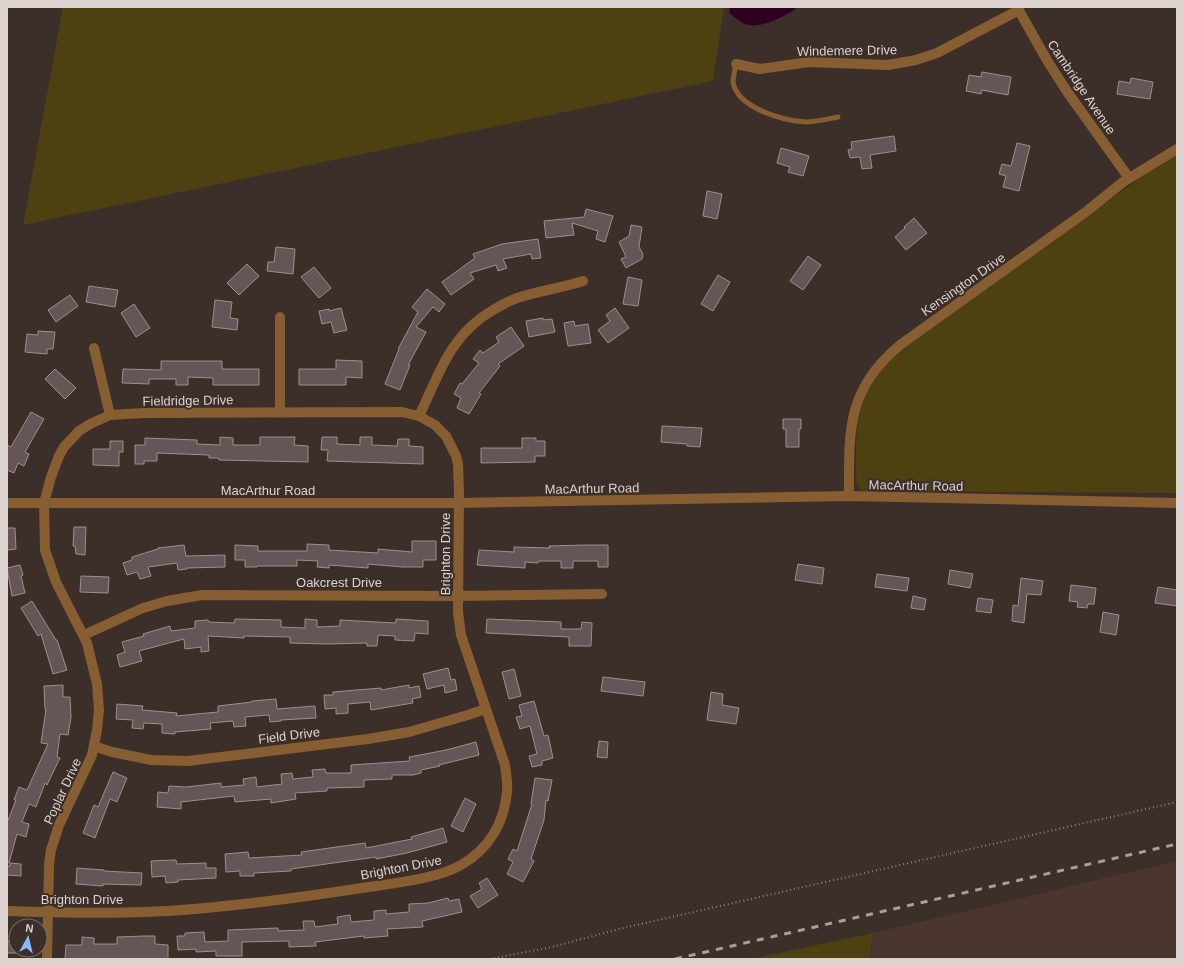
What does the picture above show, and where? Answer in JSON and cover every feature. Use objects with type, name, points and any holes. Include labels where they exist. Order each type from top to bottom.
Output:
[{"type":"street","name":"Windemere Drive","points":[[736,64],[760,68],[809,62],[888,65],[916,60],[937,53],[1018,9]]},
{"type":"street","name":"Cambridge Avenue","points":[[1018,9],[1068,93],[1129,178]]},
{"type":"street","name":"Kensington Drive","points":[[849,496],[850,449],[854,410],[862,390],[882,362],[900,345],[1087,211],[1129,178],[1177,149]]},
{"type":"street","points":[[420,416],[452,347],[472,324],[482,316],[517,298],[583,281]]},
{"type":"street","points":[[280,317],[280,413]]},
{"type":"street","points":[[94,348],[110,415]]},
{"type":"street","name":"Fieldridge Drive","points":[[84,635],[56,582],[45,550],[44,503],[54,467],[64,447],[79,431],[110,415],[144,413],[402,412],[420,416],[440,430],[453,449],[458,464],[458,503]]},
{"type":"street","name":"MacArthur Road","points":[[7,503],[458,503],[849,496],[1177,503]]},
{"type":"street","name":"Brighton Drive","points":[[7,911],[132,912],[246,905],[376,886],[450,871],[461,865],[482,849],[493,837],[503,814],[508,791],[505,765],[461,635],[458,612],[458,503]]},
{"type":"street","name":"Oakcrest Drive","points":[[84,635],[143,608],[167,600],[202,595],[458,596],[602,594]]},
{"type":"street","name":"Poplar Drive","points":[[47,959],[49,864],[51,850],[58,825],[86,769],[94,746],[99,710],[97,684],[91,656],[84,635]]},
{"type":"street","name":"Field Drive","points":[[94,746],[112,752],[151,760],[188,761],[368,739],[409,732],[468,716],[485,709]]},
{"type":"lane","points":[[736,64],[733,82],[742,97],[753,107],[774,116],[804,122],[820,121],[838,117]]},
{"type":"path","points":[[490,959],[552,947],[627,928],[1177,802]]},
{"type":"shaded area","points":[[63,7],[724,7],[713,81],[23,225]]},
{"type":"shaded area","points":[[729,7],[798,7],[788,14],[768,23],[754,25],[741,22],[730,14]]},
{"type":"shaded area","points":[[1177,154],[1177,493],[874,491],[859,488],[856,478],[856,444],[857,426],[861,409],[875,380],[896,354],[1144,175]]},
{"type":"shaded area","points":[[1177,861],[1177,959],[869,959],[873,933]]},
{"type":"shaded area","points":[[873,933],[869,959],[752,959]]},
{"type":"building","points":[[982,72],[1011,77],[1008,95],[982,90],[981,94],[966,91],[969,75],[981,77]]},
{"type":"building","points":[[1131,78],[1153,82],[1150,99],[1117,94],[1119,81],[1130,83]]},
{"type":"building","points":[[894,136],[896,151],[870,155],[872,168],[862,169],[860,157],[850,158],[848,150],[852,149],[851,142]]},
{"type":"building","points":[[1017,143],[1030,146],[1019,191],[1003,187],[1006,176],[999,174],[1002,164],[1011,166]]},
{"type":"building","points":[[781,148],[809,156],[803,176],[788,172],[790,167],[777,163]]},
{"type":"building","points":[[707,191],[722,194],[717,219],[703,216]]},
{"type":"building","points":[[586,209],[613,216],[605,242],[596,239],[598,231],[572,223],[574,235],[546,238],[544,221],[584,217]]},
{"type":"building","points":[[914,218],[927,233],[906,250],[895,237]]},
{"type":"building","points":[[631,225],[642,227],[639,247],[643,254],[642,259],[626,268],[621,259],[626,257],[619,242],[629,236]]},
{"type":"building","points":[[538,239],[541,258],[532,259],[531,254],[503,259],[507,268],[498,271],[496,265],[470,273],[474,279],[451,295],[442,282],[475,258],[473,254],[502,244]]},
{"type":"building","points":[[276,247],[295,249],[293,274],[267,271],[268,262],[274,262]]},
{"type":"building","points":[[808,256],[821,265],[803,290],[790,281]]},
{"type":"building","points":[[247,264],[259,276],[239,295],[227,283]]},
{"type":"building","points":[[314,267],[331,288],[319,298],[301,277]]},
{"type":"building","points":[[718,275],[730,282],[713,311],[701,304]]},
{"type":"building","points":[[628,277],[642,280],[638,306],[623,304]]},
{"type":"building","points":[[89,286],[118,290],[115,307],[86,302]]},
{"type":"building","points":[[427,289],[445,304],[439,312],[433,307],[416,327],[426,332],[408,365],[410,365],[400,390],[385,384],[398,349],[418,312],[412,307]]},
{"type":"building","points":[[70,295],[78,306],[56,322],[48,310]]},
{"type":"building","points":[[215,300],[232,302],[230,318],[238,319],[237,330],[212,327]]},
{"type":"building","points":[[134,304],[150,328],[136,337],[121,313]]},
{"type":"building","points":[[341,308],[347,330],[334,333],[331,322],[322,324],[319,311],[329,309],[329,311]]},
{"type":"building","points":[[615,308],[629,328],[608,343],[598,330],[610,321],[606,315]]},
{"type":"building","points":[[543,318],[543,320],[552,319],[555,332],[529,337],[526,321]]},
{"type":"building","points":[[574,321],[575,326],[588,324],[591,343],[568,346],[564,323]]},
{"type":"building","points":[[511,327],[524,346],[498,364],[500,366],[479,393],[481,394],[469,414],[457,408],[461,398],[454,394],[460,383],[462,384],[479,363],[473,359],[480,350],[483,353],[499,342],[496,337]]},
{"type":"building","points":[[38,331],[55,332],[53,349],[47,349],[47,354],[25,352],[27,334],[38,335]]},
{"type":"building","points":[[336,360],[362,361],[362,378],[346,377],[346,385],[299,385],[299,369],[336,369]]},
{"type":"building","points":[[161,361],[222,361],[222,369],[259,369],[259,385],[213,385],[213,378],[188,377],[188,385],[176,385],[176,379],[149,379],[149,384],[122,383],[123,369],[161,370]]},
{"type":"building","points":[[55,369],[76,388],[65,399],[45,379]]},
{"type":"building","points":[[31,412],[44,419],[25,452],[29,454],[24,466],[18,463],[14,473],[7,470],[7,445],[11,447]]},
{"type":"building","points":[[783,419],[801,419],[801,429],[799,429],[799,447],[786,447],[786,429],[783,429]]},
{"type":"building","points":[[662,426],[702,428],[700,447],[687,446],[687,444],[661,442]]},
{"type":"building","points":[[220,437],[233,438],[233,445],[260,445],[260,437],[295,437],[294,445],[308,446],[308,462],[219,460],[219,458],[209,458],[209,455],[157,453],[157,461],[144,461],[144,464],[135,464],[135,445],[145,445],[145,438],[197,440],[197,444],[220,445]]},
{"type":"building","points":[[322,437],[337,437],[337,444],[360,445],[360,437],[372,437],[372,445],[397,446],[398,439],[409,439],[409,446],[423,447],[423,464],[327,461],[328,450],[321,450]]},
{"type":"building","points":[[522,438],[536,438],[536,441],[545,441],[545,456],[535,456],[535,462],[481,463],[481,448],[522,448]]},
{"type":"building","points":[[110,441],[123,441],[123,452],[119,452],[119,466],[93,465],[93,449],[110,449]]},
{"type":"building","points":[[74,527],[86,527],[85,555],[76,554],[75,546],[73,546]]},
{"type":"building","points":[[7,528],[15,528],[16,549],[7,550]]},
{"type":"building","points":[[412,541],[436,541],[436,560],[423,560],[423,567],[368,564],[368,568],[329,565],[329,568],[317,567],[318,561],[297,560],[297,566],[245,567],[245,560],[235,560],[235,545],[258,546],[258,551],[307,551],[307,544],[329,545],[329,550],[378,553],[378,549],[412,552]]},
{"type":"building","points":[[184,545],[186,556],[225,555],[225,567],[187,568],[178,570],[177,563],[148,567],[151,576],[140,579],[137,572],[127,575],[123,563],[132,560],[132,557],[158,548]]},
{"type":"building","points":[[608,545],[608,567],[598,567],[598,561],[573,561],[573,568],[561,568],[561,561],[539,561],[538,563],[525,562],[525,568],[477,565],[479,550],[514,552],[514,547],[550,548],[549,546]]},
{"type":"building","points":[[798,564],[824,568],[822,584],[795,580]]},
{"type":"building","points":[[20,565],[25,593],[12,596],[7,568]]},
{"type":"building","points":[[950,570],[973,574],[970,588],[948,584]]},
{"type":"building","points":[[877,574],[909,578],[907,591],[875,587]]},
{"type":"building","points":[[81,576],[109,577],[108,593],[80,592]]},
{"type":"building","points":[[1021,578],[1043,581],[1041,595],[1027,594],[1024,623],[1012,621],[1013,605],[1018,606]]},
{"type":"building","points":[[1071,585],[1096,588],[1094,604],[1088,604],[1087,608],[1077,607],[1078,602],[1069,601]]},
{"type":"building","points":[[1158,587],[1177,590],[1177,606],[1155,603]]},
{"type":"building","points":[[913,596],[926,599],[924,610],[911,608]]},
{"type":"building","points":[[978,598],[993,600],[991,613],[976,611]]},
{"type":"building","points":[[32,601],[57,640],[67,670],[53,674],[41,634],[38,636],[21,608]]},
{"type":"building","points":[[1103,612],[1119,615],[1116,635],[1100,632]]},
{"type":"building","points":[[235,619],[281,620],[281,627],[305,628],[305,619],[317,620],[317,627],[340,626],[340,620],[396,623],[396,619],[428,621],[428,634],[415,633],[414,641],[395,640],[395,636],[378,635],[377,646],[367,646],[367,643],[290,643],[290,637],[244,636],[244,638],[208,636],[209,651],[201,652],[201,647],[185,649],[184,639],[139,651],[142,661],[120,667],[117,655],[125,652],[122,642],[144,636],[143,634],[170,626],[171,631],[195,628],[195,621],[208,620],[209,622],[234,623]]},
{"type":"building","points":[[487,619],[561,622],[561,629],[581,629],[582,622],[592,623],[591,646],[569,646],[569,637],[486,633]]},
{"type":"building","points":[[448,668],[451,680],[455,679],[457,690],[445,693],[444,685],[427,689],[423,674]]},
{"type":"building","points":[[514,669],[521,696],[509,699],[502,672]]},
{"type":"building","points":[[603,677],[645,682],[643,696],[601,691]]},
{"type":"building","points":[[63,685],[63,697],[70,697],[71,717],[68,735],[60,734],[57,757],[60,758],[47,785],[45,783],[36,807],[29,804],[22,822],[29,824],[26,837],[17,834],[9,863],[7,862],[7,823],[16,800],[14,800],[19,787],[27,790],[48,744],[41,743],[46,709],[44,686]]},
{"type":"building","points":[[409,685],[409,688],[419,686],[421,697],[412,699],[413,703],[371,710],[370,702],[348,704],[348,713],[336,714],[336,708],[325,709],[324,695],[333,695],[333,692],[381,688],[381,690]]},
{"type":"building","points":[[711,692],[723,694],[722,705],[739,708],[736,724],[707,720]]},
{"type":"building","points":[[276,699],[277,709],[315,706],[316,718],[270,722],[269,715],[245,717],[246,726],[234,727],[233,721],[210,723],[211,729],[175,732],[175,734],[162,733],[162,724],[144,723],[143,729],[132,728],[133,720],[116,719],[117,704],[143,706],[142,710],[177,713],[176,716],[218,712],[218,706]]},
{"type":"building","points":[[534,701],[544,736],[548,735],[553,758],[542,761],[542,765],[532,767],[529,756],[537,754],[530,726],[520,729],[516,717],[522,716],[519,705]]},
{"type":"building","points":[[599,741],[608,742],[607,758],[597,757]]},
{"type":"building","points":[[476,742],[479,755],[421,770],[421,773],[413,775],[392,775],[392,779],[364,780],[364,787],[327,788],[327,791],[295,793],[296,799],[271,803],[271,799],[235,802],[234,796],[181,802],[181,809],[157,807],[158,792],[168,793],[169,786],[186,787],[221,783],[221,787],[244,785],[243,779],[256,777],[257,787],[282,784],[281,774],[292,773],[293,779],[313,777],[312,770],[325,769],[326,773],[351,773],[351,765],[410,761],[409,757],[446,750]]},
{"type":"building","points":[[113,772],[127,778],[117,802],[110,799],[95,838],[83,833],[94,805],[98,807]]},
{"type":"building","points":[[535,778],[552,780],[548,801],[546,800],[544,820],[531,859],[534,861],[523,882],[507,874],[513,862],[508,859],[513,849],[517,851],[532,804]]},
{"type":"building","points":[[465,798],[476,804],[463,832],[451,826]]},
{"type":"building","points":[[443,828],[447,842],[407,853],[376,859],[376,857],[291,869],[291,871],[254,873],[254,876],[240,876],[240,871],[226,872],[225,854],[248,852],[249,858],[302,855],[301,852],[365,843],[366,848],[412,839],[411,837]]},
{"type":"building","points":[[176,860],[177,864],[206,863],[206,868],[216,868],[216,878],[178,880],[178,882],[166,883],[165,876],[152,877],[151,861]]},
{"type":"building","points":[[10,863],[21,864],[21,876],[7,875],[7,866],[10,866]]},
{"type":"building","points":[[77,868],[142,873],[141,885],[103,884],[103,886],[76,884]]},
{"type":"building","points":[[487,878],[498,895],[478,908],[470,896],[482,889],[479,883]]},
{"type":"building","points":[[448,898],[449,901],[459,899],[462,912],[422,921],[423,927],[387,929],[388,936],[364,938],[364,936],[315,942],[316,946],[289,947],[289,941],[242,942],[242,956],[216,956],[216,951],[196,952],[196,949],[178,950],[177,936],[185,936],[185,933],[204,932],[205,942],[228,941],[228,930],[278,928],[278,931],[304,930],[303,921],[314,921],[315,927],[338,924],[337,917],[350,915],[351,922],[374,920],[374,911],[386,910],[386,914],[409,912],[409,904],[428,903]]},
{"type":"building","points":[[155,936],[155,944],[168,945],[168,959],[65,959],[66,945],[82,945],[82,937],[94,938],[94,944],[117,944],[117,937]]},
{"type":"building","points":[[7,941],[8,941],[8,953]]},
{"type":"railway","points":[[675,959],[1177,844]]}]
